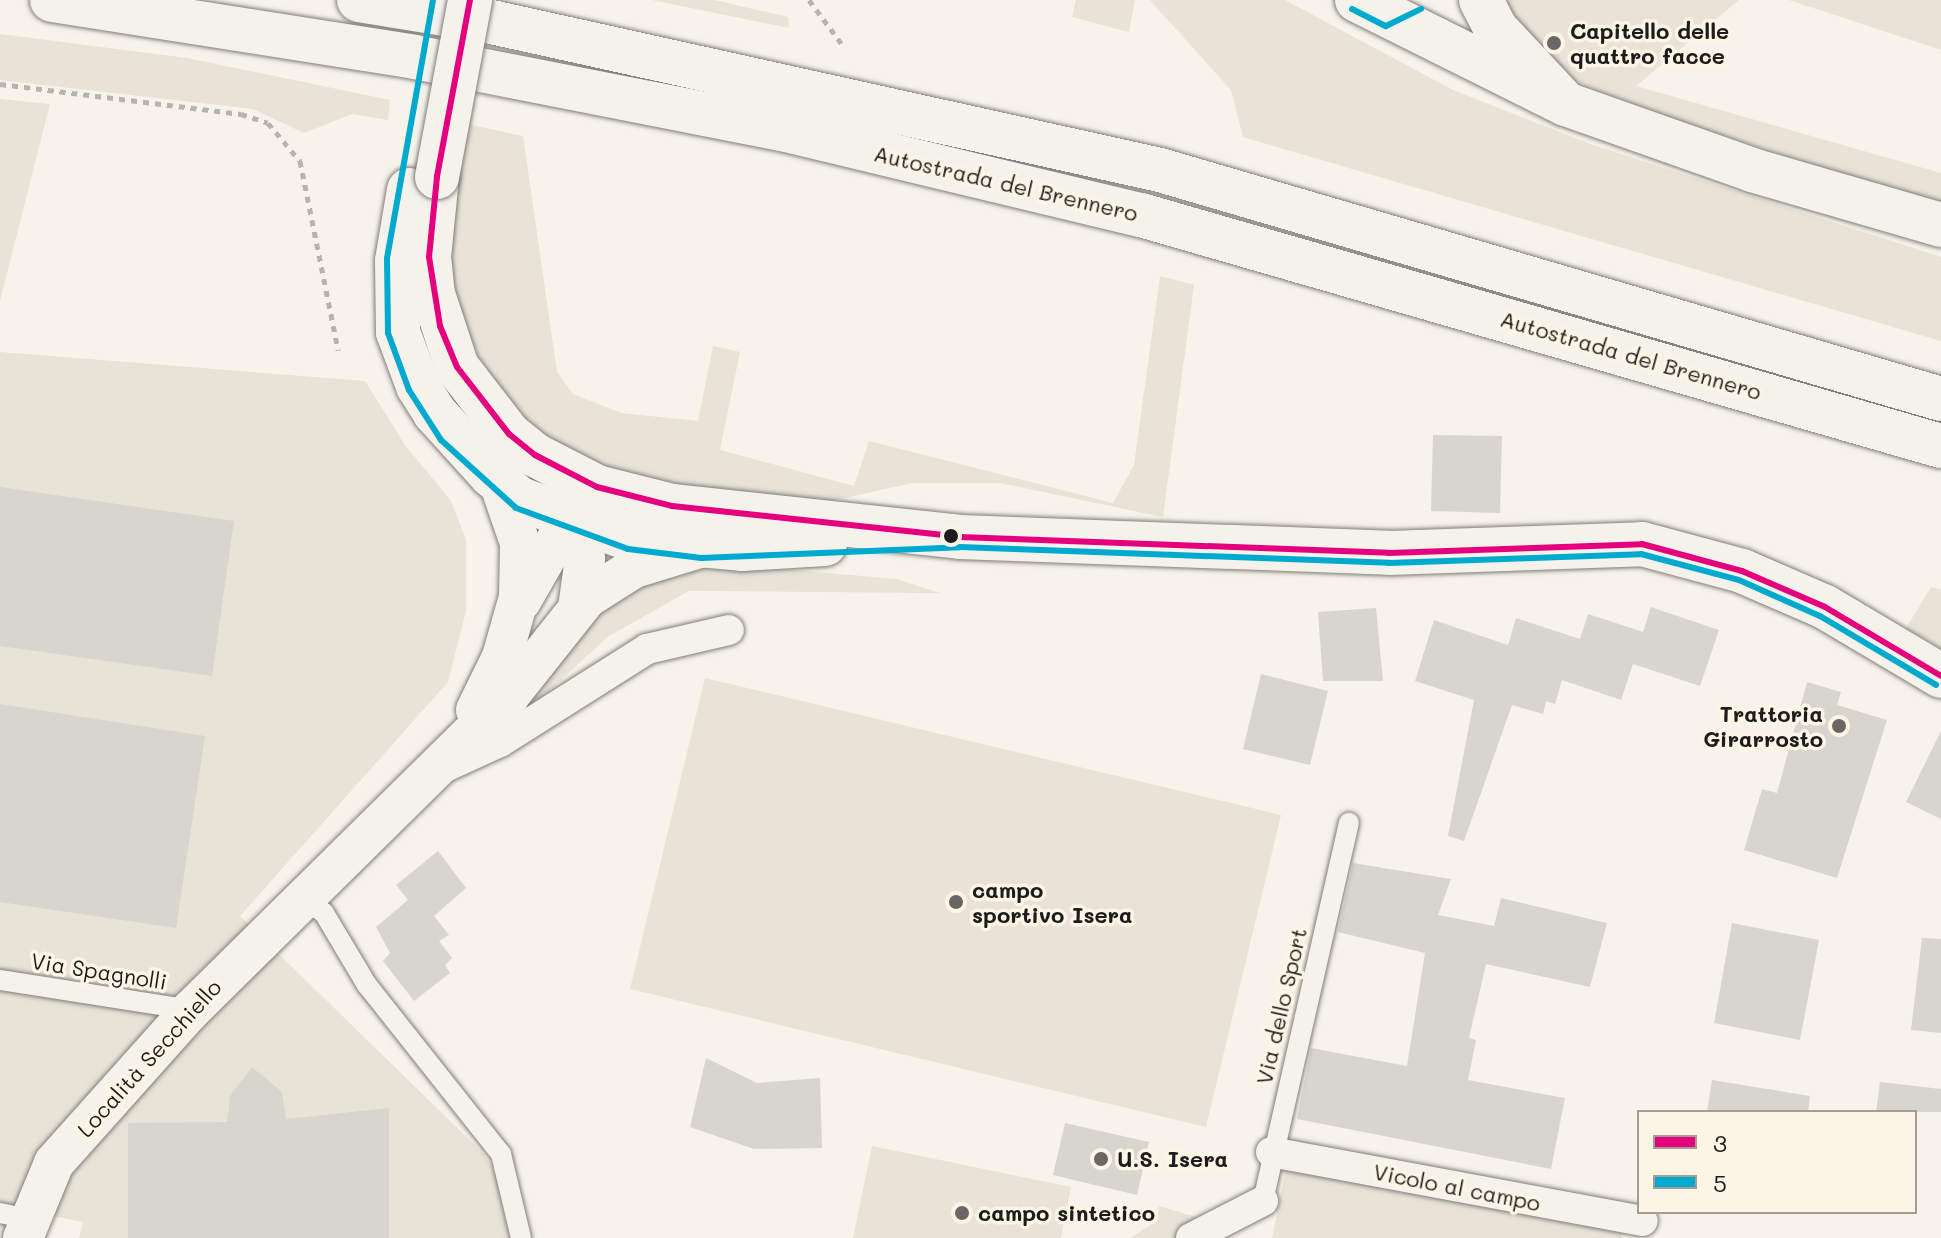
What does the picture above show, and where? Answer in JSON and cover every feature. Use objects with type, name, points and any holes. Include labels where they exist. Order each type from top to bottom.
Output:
[{"type":"main road","name":"Autostrada del Brennero","points":[[52,0],[414,57],[782,129],[1141,215],[1941,446]]},
{"type":"main road","name":"Autostrada del Brennero","points":[[359,0],[487,21],[1160,170],[1941,399]]},
{"type":"main road","points":[[443,0],[424,175],[429,257],[440,326],[469,385],[509,434],[535,455],[597,487],[638,500],[960,537]]},
{"type":"main road","points":[[470,0],[424,175],[397,261],[398,332],[418,386],[435,413],[499,482],[520,499],[576,522],[630,539],[701,548],[960,537],[1389,553],[1642,544],[1742,571],[1825,607],[1941,676]]},
{"type":"main road","points":[[1481,0],[1495,28],[1566,104]]},
{"type":"main road","points":[[1386,5],[1566,104],[1752,170],[1941,225]]},
{"type":"street","points":[[535,455],[571,498],[585,558],[578,608]]},
{"type":"street","name":"Località Secchiello","points":[[499,482],[520,543],[517,607]]},
{"type":"street","name":"Località Secchiello","points":[[436,771],[460,742],[489,688],[517,607],[559,535],[604,506],[638,500]]},
{"type":"street","name":"Località Secchiello","points":[[17,1223],[54,1163],[191,1010],[302,897],[436,771],[509,696],[578,608],[610,579],[701,548]]},
{"type":"street","points":[[436,771],[500,742],[647,649],[729,630]]},
{"type":"street","name":"Vicolo al campo","points":[[1271,1152],[1643,1221]]},
{"type":"street","points":[[1191,1238],[1263,1201]]},
{"type":"lane","name":"Via dello Sport","points":[[1263,1201],[1271,1152],[1349,823]]},
{"type":"lane","points":[[302,897],[324,913],[367,985],[495,1143],[521,1238]]},
{"type":"lane","name":"Via Spagnolli","points":[[0,980],[191,1010]]},
{"type":"path","points":[[809,0],[841,43]]},
{"type":"path","points":[[0,84],[241,114],[268,123],[300,161],[338,350]]},
{"type":"shaded area","points":[[652,0],[714,0],[788,17],[789,28]]},
{"type":"shaded area","points":[[1076,0],[1135,0],[1129,32],[1072,17]]},
{"type":"shaded area","points":[[1150,0],[1285,0],[1453,90],[1593,145],[1941,257],[1941,341],[1243,137],[1231,90]]},
{"type":"shaded area","points":[[1499,0],[1739,0],[1636,86],[1941,173],[1941,207],[1641,108],[1561,75]]},
{"type":"shaded area","points":[[1789,0],[1941,0],[1941,50]]},
{"type":"shaded area","points":[[0,34],[187,58],[390,100],[388,120],[352,114],[304,133],[253,109],[0,80]]},
{"type":"shaded area","points":[[0,99],[50,104],[0,301]]},
{"type":"shaded area","points":[[462,123],[523,136],[557,372],[573,394],[621,413],[698,421],[713,346],[740,352],[720,450],[854,486],[869,441],[1113,503],[1134,465],[1160,276],[1194,285],[1163,517],[1000,483],[912,483],[831,501],[675,486],[606,470],[540,433],[511,406],[467,340],[453,295],[447,237]]},
{"type":"shaded area","points":[[0,352],[365,381],[405,445],[451,501],[466,540],[466,611],[448,682],[240,916],[485,1155],[530,1238],[79,1238],[83,1222],[0,1206]]},
{"type":"shaded area","points":[[725,564],[896,579],[940,593],[689,591],[609,636],[531,707],[533,693],[574,635],[609,607],[637,588],[694,566]]},
{"type":"shaded area","points":[[1931,587],[1941,590],[1941,649],[1906,628]]},
{"type":"shaded area","name":"campo sportivo Isera","points":[[705,678],[1281,815],[1206,1127],[630,989]]},
{"type":"shaded area","name":"campo sintetico","points":[[872,1146],[1071,1187],[1061,1238],[853,1238]]},
{"type":"shaded area","points":[[1287,1164],[1622,1228],[1621,1238],[1272,1238]]},
{"type":"shaded area","points":[[1159,1206],[1223,1225],[1222,1238],[1130,1238],[1157,1221]]},
{"type":"building","points":[[1433,435],[1502,436],[1500,513],[1431,511]]},
{"type":"building","points":[[0,487],[234,521],[212,676],[0,646]]},
{"type":"building","points":[[1651,607],[1719,630],[1700,686],[1633,664],[1621,700],[1562,680],[1555,704],[1546,701],[1543,714],[1512,705],[1464,841],[1448,836],[1474,700],[1415,681],[1434,620],[1508,645],[1516,618],[1580,639],[1588,614],[1643,632]]},
{"type":"building","points":[[1376,608],[1383,681],[1323,681],[1318,612]]},
{"type":"building","points":[[1261,674],[1328,691],[1310,765],[1243,749]]},
{"type":"building","points":[[1807,682],[1841,692],[1837,705],[1887,720],[1837,878],[1744,850],[1762,789],[1777,793]]},
{"type":"building","points":[[0,704],[205,736],[176,928],[0,902]]},
{"type":"building","points":[[1941,731],[1941,819],[1906,802]]},
{"type":"building","points":[[438,851],[466,888],[434,916],[449,935],[439,941],[452,958],[445,965],[450,973],[414,1001],[383,961],[390,953],[376,927],[408,900],[396,885]]},
{"type":"building","points":[[1353,863],[1451,879],[1438,915],[1494,926],[1501,898],[1607,923],[1590,987],[1486,964],[1469,1038],[1476,1040],[1468,1080],[1565,1098],[1551,1169],[1297,1119],[1311,1048],[1407,1066],[1425,953],[1338,932]]},
{"type":"building","points":[[1732,923],[1819,940],[1800,1040],[1714,1023]]},
{"type":"building","points":[[1922,938],[1941,939],[1941,1033],[1911,1030]]},
{"type":"building","points":[[706,1058],[757,1083],[820,1078],[822,1148],[754,1149],[690,1127]]},
{"type":"building","points":[[252,1067],[282,1092],[286,1119],[389,1108],[389,1238],[128,1238],[128,1123],[227,1122],[230,1096]]},
{"type":"building","points":[[1712,1080],[1810,1096],[1808,1110],[1707,1110]]},
{"type":"building","points":[[1880,1082],[1941,1089],[1941,1112],[1876,1110]]},
{"type":"building","name":"U.S. Isera","points":[[1065,1123],[1149,1142],[1137,1195],[1053,1175]]},
{"type":"transit line","name":"5","points":[[433,0],[387,259],[388,333],[409,390],[441,440],[516,508],[628,549],[701,558],[960,547],[1389,563],[1641,554],[1739,580],[1820,616],[1936,685]]},
{"type":"transit line","name":"3","points":[[470,0],[437,177],[429,257],[440,326],[457,367],[509,434],[535,455],[597,487],[672,506],[960,537],[1389,553],[1642,544],[1742,571],[1825,607],[1941,676]]},
{"type":"transit line","name":"5","points":[[1352,9],[1386,26],[1421,9]]},
{"type":"place","name":"Capitello delle quattro facce","points":[[1554,43]]},
{"type":"place","name":"Trattoria Girarrosto","points":[[1839,726]]},
{"type":"place","name":"campo sportivo Isera","points":[[956,902]]},
{"type":"place","name":"U.S. Isera","points":[[1101,1159]]},
{"type":"place","name":"campo sintetico","points":[[962,1213]]}]
